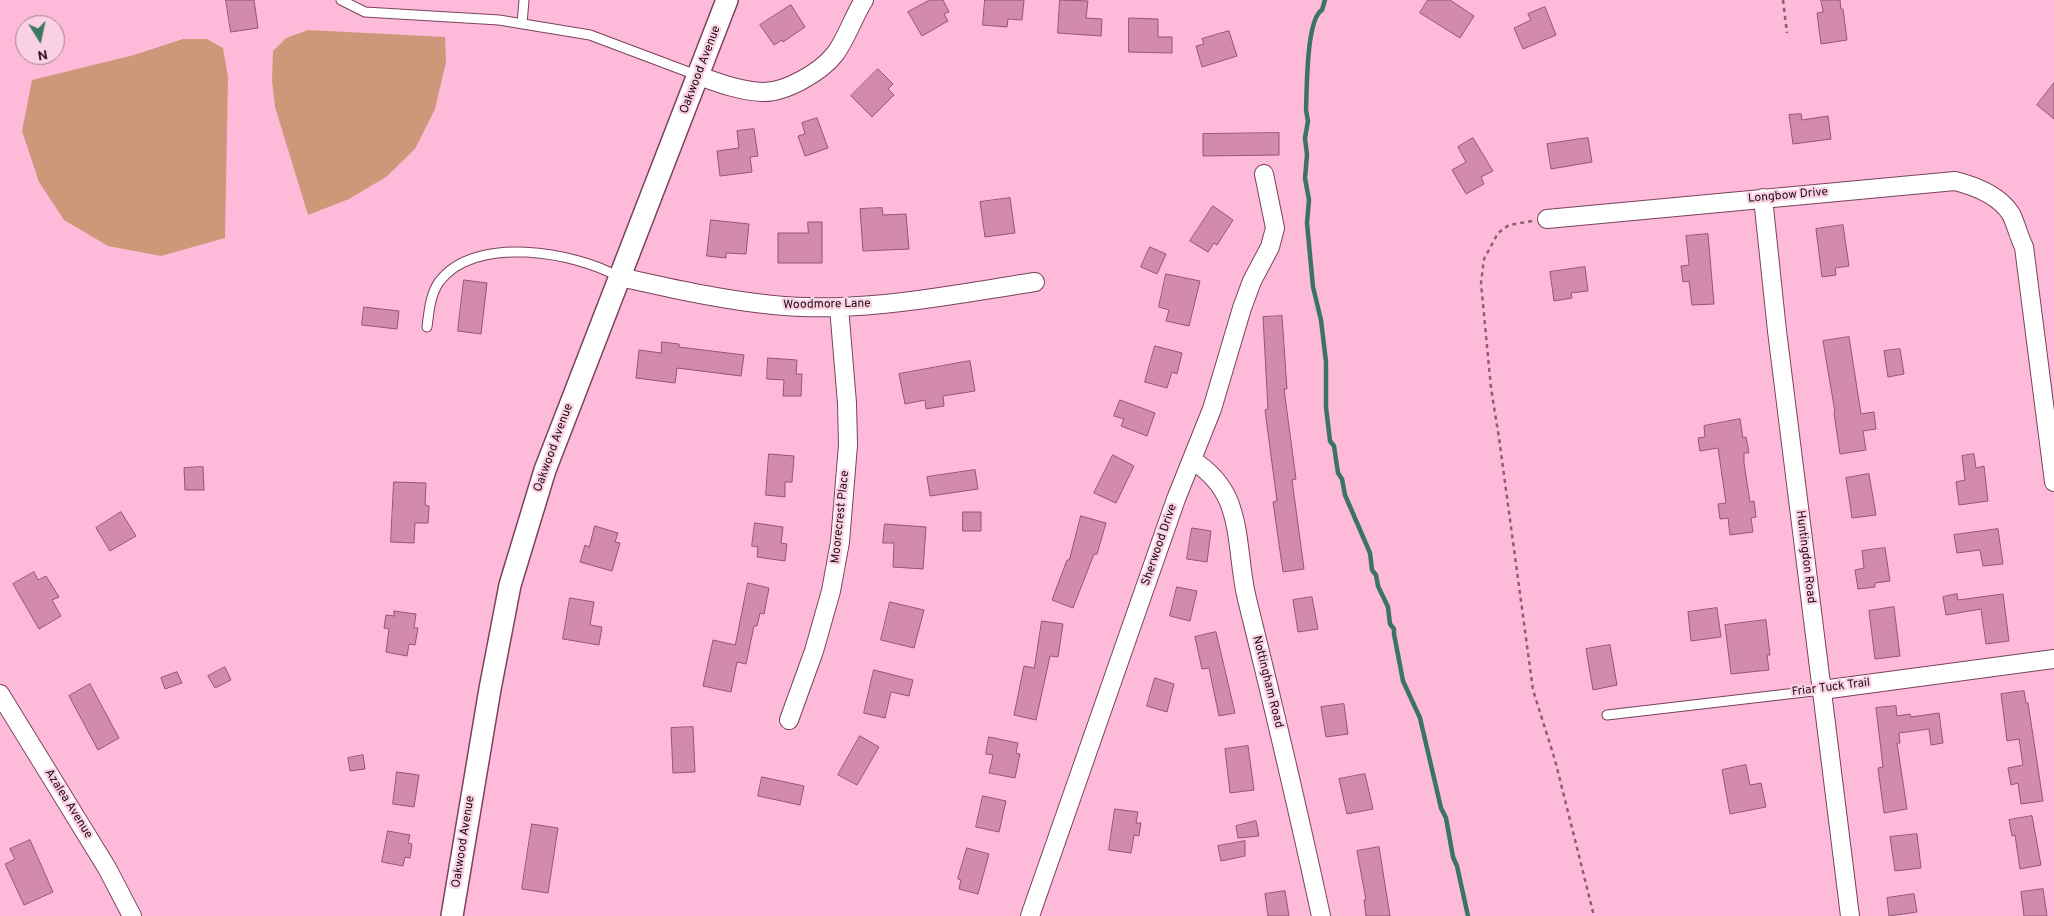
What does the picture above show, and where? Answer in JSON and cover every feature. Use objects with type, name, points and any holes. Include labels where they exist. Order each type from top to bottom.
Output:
[{"type":"street","name":"Oakwood Avenue","points":[[452,916],[490,689],[510,585],[545,470],[727,0]]},
{"type":"street","points":[[699,76],[732,87],[764,92],[794,84],[818,71],[835,54],[864,0]]},
{"type":"street","name":"Sherwood Drive","points":[[1030,916],[1176,499],[1212,409],[1242,308],[1252,281],[1270,247],[1275,228],[1264,174]]},
{"type":"street","name":"Longbow Drive","points":[[1547,219],[1955,182],[1972,185],[1998,200],[2010,214],[2024,247],[2054,482]]},
{"type":"street","name":"Huntingdon Road","points":[[1763,198],[1777,331],[1850,916]]},
{"type":"street","name":"Woodmore Lane","points":[[620,277],[716,297],[774,305],[839,307],[939,296],[1035,282]]},
{"type":"street","name":"Moorecrest Place","points":[[789,720],[817,643],[831,591],[840,542],[848,445],[847,403],[839,307]]},
{"type":"street","name":"Nottingham Road","points":[[1192,460],[1211,474],[1228,500],[1236,524],[1245,590],[1321,916]]},
{"type":"street","name":"Friar Tuck Trail","points":[[1822,690],[2054,659]]},
{"type":"street","name":"Azalea Avenue","points":[[0,694],[107,868],[132,916]]},
{"type":"lane","points":[[341,0],[365,12],[499,20],[590,35],[699,76]]},
{"type":"lane","points":[[522,24],[524,0]]},
{"type":"lane","points":[[427,326],[433,292],[439,282],[449,271],[466,261],[490,254],[548,254],[603,267],[620,277]]},
{"type":"lane","name":"Friar Tuck Trail","points":[[1607,715],[1822,690]]},
{"type":"path","points":[[1783,0],[1787,33]]},
{"type":"path","points":[[1547,219],[1509,225],[1498,233],[1490,245],[1482,270],[1491,388],[1533,690],[1555,760],[1594,916]]},
{"type":"shaded area","points":[[308,30],[445,37],[446,62],[435,109],[415,149],[386,177],[349,199],[308,215],[275,107],[272,80],[273,51],[286,38]]},
{"type":"shaded area","points":[[183,39],[207,39],[223,48],[228,77],[225,238],[161,256],[108,246],[64,220],[39,182],[22,131],[32,80],[134,55]]},
{"type":"building","points":[[226,0],[254,0],[258,28],[231,32]]},
{"type":"building","points":[[930,0],[943,0],[949,12],[944,14],[948,21],[922,36],[908,12]]},
{"type":"building","points":[[985,0],[1024,0],[1022,20],[1008,19],[1007,27],[983,25]]},
{"type":"building","points":[[1060,0],[1088,1],[1086,18],[1102,19],[1101,36],[1058,33]]},
{"type":"building","points":[[1428,0],[1450,0],[1474,16],[1460,38],[1420,13]]},
{"type":"building","points":[[1821,0],[1840,0],[1847,40],[1821,44],[1817,13],[1823,12]]},
{"type":"building","points":[[791,5],[805,27],[783,42],[782,40],[774,45],[760,25]]},
{"type":"building","points":[[1545,7],[1556,35],[1523,49],[1514,28],[1531,20],[1528,14]]},
{"type":"building","points":[[1129,18],[1158,19],[1158,37],[1172,37],[1172,53],[1129,52]]},
{"type":"building","points":[[1229,31],[1237,56],[1202,67],[1196,46],[1204,44],[1202,39]]},
{"type":"building","points":[[878,69],[893,84],[888,89],[894,95],[872,117],[851,96]]},
{"type":"building","points":[[2054,83],[2054,119],[2037,105]]},
{"type":"building","points":[[1801,114],[1802,120],[1828,116],[1831,139],[1793,144],[1789,115]]},
{"type":"building","points":[[817,118],[828,148],[805,156],[798,136],[805,134],[802,123]]},
{"type":"building","points":[[754,129],[758,156],[750,157],[752,172],[720,176],[717,151],[739,148],[737,131]]},
{"type":"building","points":[[1279,133],[1279,155],[1203,156],[1203,134]]},
{"type":"building","points":[[1473,138],[1493,171],[1481,177],[1484,184],[1466,194],[1452,170],[1466,162],[1458,147]]},
{"type":"building","points":[[1588,138],[1592,162],[1551,169],[1547,144]]},
{"type":"building","points":[[1010,198],[1015,233],[985,237],[980,202]]},
{"type":"building","points":[[1213,206],[1233,220],[1217,245],[1214,243],[1208,252],[1190,241]]},
{"type":"building","points":[[882,208],[883,215],[906,214],[909,249],[863,251],[860,209]]},
{"type":"building","points":[[711,220],[749,224],[746,254],[726,253],[726,258],[707,256]]},
{"type":"building","points":[[808,222],[822,222],[822,263],[778,263],[778,233],[808,233]]},
{"type":"building","points":[[1843,225],[1849,266],[1835,268],[1836,275],[1822,277],[1816,229]]},
{"type":"building","points":[[1708,234],[1714,304],[1692,305],[1689,281],[1683,282],[1681,266],[1689,265],[1686,236]]},
{"type":"building","points":[[1150,247],[1166,254],[1157,274],[1141,267]]},
{"type":"building","points":[[1585,267],[1588,291],[1571,293],[1572,298],[1554,301],[1550,272]]},
{"type":"building","points":[[1166,274],[1200,281],[1189,326],[1166,321],[1169,310],[1159,307]]},
{"type":"building","points":[[464,280],[487,283],[481,334],[458,331]]},
{"type":"building","points":[[364,307],[399,311],[397,329],[362,325]]},
{"type":"building","points":[[1282,316],[1287,389],[1284,389],[1296,479],[1292,480],[1304,569],[1283,572],[1273,502],[1277,501],[1265,410],[1268,409],[1263,317]]},
{"type":"building","points":[[1849,337],[1861,414],[1874,412],[1876,429],[1863,431],[1866,450],[1840,454],[1823,341]]},
{"type":"building","points":[[662,342],[679,344],[679,347],[744,355],[741,376],[677,368],[675,383],[636,378],[639,350],[661,353]]},
{"type":"building","points":[[1155,346],[1182,353],[1177,374],[1172,372],[1167,388],[1145,382]]},
{"type":"building","points":[[1900,349],[1904,374],[1888,377],[1884,351]]},
{"type":"building","points":[[768,358],[797,360],[796,374],[802,374],[801,396],[783,396],[784,380],[767,379]]},
{"type":"building","points":[[970,361],[975,391],[943,396],[944,406],[926,409],[925,400],[905,404],[899,374]]},
{"type":"building","points":[[1120,400],[1155,413],[1147,436],[1121,426],[1124,419],[1114,416]]},
{"type":"building","points":[[1740,419],[1743,438],[1746,437],[1749,453],[1744,453],[1744,463],[1750,502],[1754,501],[1756,517],[1751,518],[1753,532],[1730,535],[1728,518],[1720,519],[1718,504],[1726,503],[1718,448],[1700,451],[1698,438],[1705,437],[1704,426]]},
{"type":"building","points":[[769,454],[794,456],[792,482],[785,482],[785,497],[766,495]]},
{"type":"building","points":[[1974,454],[1976,468],[1984,466],[1988,501],[1959,505],[1956,482],[1965,480],[1962,456]]},
{"type":"building","points":[[1113,455],[1134,466],[1116,503],[1094,493]]},
{"type":"building","points":[[203,467],[204,490],[185,490],[184,468]]},
{"type":"building","points":[[975,470],[978,489],[930,496],[927,477]]},
{"type":"building","points":[[1869,474],[1876,515],[1852,518],[1846,478]]},
{"type":"building","points":[[394,482],[426,483],[425,505],[429,506],[428,523],[415,523],[414,543],[391,542]]},
{"type":"building","points":[[121,512],[136,536],[110,551],[96,528]]},
{"type":"building","points":[[963,512],[981,512],[981,531],[963,531]]},
{"type":"building","points":[[1081,516],[1106,523],[1097,554],[1094,554],[1073,608],[1052,600],[1067,560],[1069,560]]},
{"type":"building","points":[[755,523],[783,527],[781,543],[787,544],[785,561],[757,557],[758,547],[752,546]]},
{"type":"building","points":[[885,524],[926,527],[923,569],[893,567],[894,543],[883,543]]},
{"type":"building","points":[[595,526],[618,533],[615,542],[620,543],[612,571],[580,562],[585,545],[589,547]]},
{"type":"building","points":[[1192,528],[1211,531],[1207,562],[1187,559]]},
{"type":"building","points":[[1998,529],[2003,564],[1983,566],[1980,550],[1957,553],[1954,535]]},
{"type":"building","points":[[1885,548],[1890,581],[1875,583],[1875,587],[1858,589],[1855,570],[1864,568],[1862,551]]},
{"type":"building","points":[[34,572],[38,580],[46,576],[59,597],[52,600],[61,616],[39,629],[13,584]]},
{"type":"building","points":[[748,583],[769,588],[764,614],[760,613],[757,626],[754,626],[746,664],[737,662],[731,692],[703,686],[713,640],[735,645]]},
{"type":"building","points":[[1177,587],[1197,591],[1190,621],[1170,616]]},
{"type":"building","points":[[1957,594],[1958,600],[2003,594],[2009,641],[1986,644],[1981,609],[1946,615],[1943,597]]},
{"type":"building","points":[[1312,597],[1318,629],[1298,632],[1293,600]]},
{"type":"building","points":[[570,598],[594,602],[590,625],[602,627],[599,645],[563,639]]},
{"type":"building","points":[[890,602],[924,610],[914,648],[881,640]]},
{"type":"building","points":[[1894,607],[1900,656],[1875,659],[1869,611]]},
{"type":"building","points":[[1717,608],[1721,637],[1691,641],[1688,612]]},
{"type":"building","points":[[394,611],[416,614],[414,628],[418,628],[415,645],[409,644],[407,656],[386,652],[389,629],[384,628],[386,615],[394,616]]},
{"type":"building","points":[[1766,620],[1770,655],[1767,655],[1769,670],[1731,674],[1725,625]]},
{"type":"building","points":[[1042,621],[1063,624],[1058,657],[1050,656],[1036,720],[1014,715],[1024,666],[1034,668]]},
{"type":"building","points":[[1216,632],[1235,713],[1219,716],[1209,668],[1202,669],[1195,637]]},
{"type":"building","points":[[1610,645],[1617,685],[1593,690],[1586,649]]},
{"type":"building","points":[[225,667],[231,680],[215,688],[208,676]]},
{"type":"building","points":[[874,670],[913,680],[909,696],[891,692],[885,718],[864,713]]},
{"type":"building","points":[[177,672],[182,683],[165,689],[161,678]]},
{"type":"building","points":[[1155,678],[1174,684],[1167,712],[1147,706]]},
{"type":"building","points":[[90,684],[119,738],[98,750],[69,696]]},
{"type":"building","points":[[2024,691],[2026,703],[2028,703],[2043,801],[2021,804],[2018,783],[2011,785],[2008,768],[2023,765],[2019,739],[2007,741],[2001,694]]},
{"type":"building","points":[[1344,704],[1348,734],[1326,737],[1321,707]]},
{"type":"building","points":[[1896,706],[1897,716],[1910,714],[1911,717],[1939,713],[1943,743],[1931,745],[1929,729],[1899,733],[1900,743],[1897,743],[1907,809],[1884,813],[1878,768],[1883,767],[1876,708]]},
{"type":"building","points":[[693,727],[695,772],[673,773],[671,728]]},
{"type":"building","points":[[860,736],[879,747],[857,785],[838,775]]},
{"type":"building","points":[[989,737],[1018,743],[1016,753],[1020,754],[1015,778],[989,773],[993,755],[986,754]]},
{"type":"building","points":[[1248,746],[1254,790],[1230,793],[1225,749]]},
{"type":"building","points":[[363,755],[365,769],[350,771],[348,758]]},
{"type":"building","points":[[1746,765],[1750,785],[1761,783],[1766,807],[1730,814],[1722,770]]},
{"type":"building","points":[[397,772],[419,775],[414,807],[393,804]]},
{"type":"building","points":[[1365,774],[1373,809],[1347,814],[1339,779]]},
{"type":"building","points":[[762,777],[804,786],[800,805],[758,796]]},
{"type":"building","points":[[983,796],[1006,801],[999,832],[976,827]]},
{"type":"building","points":[[1115,809],[1138,812],[1136,823],[1141,823],[1139,836],[1134,835],[1131,853],[1109,850]]},
{"type":"building","points":[[2032,816],[2041,865],[2020,869],[2015,835],[2012,836],[2009,820]]},
{"type":"building","points":[[1256,821],[1259,836],[1238,838],[1236,826]]},
{"type":"building","points":[[532,824],[558,828],[548,893],[522,889]]},
{"type":"building","points":[[388,831],[410,835],[408,843],[412,844],[410,858],[405,857],[403,866],[382,862]]},
{"type":"building","points":[[1917,834],[1921,868],[1895,871],[1890,837]]},
{"type":"building","points":[[30,840],[53,892],[24,905],[5,864],[15,859],[10,849]]},
{"type":"building","points":[[1245,841],[1245,856],[1221,861],[1218,846]]},
{"type":"building","points":[[1379,847],[1390,916],[1366,916],[1364,900],[1366,900],[1357,851]]},
{"type":"building","points":[[967,848],[989,854],[978,894],[959,889],[961,880],[958,879]]},
{"type":"building","points":[[2043,889],[2047,916],[2024,916],[2021,892]]},
{"type":"building","points":[[1285,891],[1289,916],[1268,916],[1265,894]]},
{"type":"building","points":[[1914,894],[1917,912],[1889,916],[1887,898]]},
{"type":"waterway","points":[[1325,0],[1313,27],[1308,56],[1306,110],[1308,121],[1305,138],[1307,155],[1305,178],[1309,200],[1307,223],[1313,287],[1321,320],[1326,362],[1326,407],[1330,441],[1334,446],[1338,473],[1342,479],[1345,495],[1370,553],[1372,570],[1376,575],[1378,586],[1388,607],[1390,624],[1394,629],[1403,681],[1420,718],[1441,808],[1446,818],[1453,857],[1457,866],[1468,916]]}]
